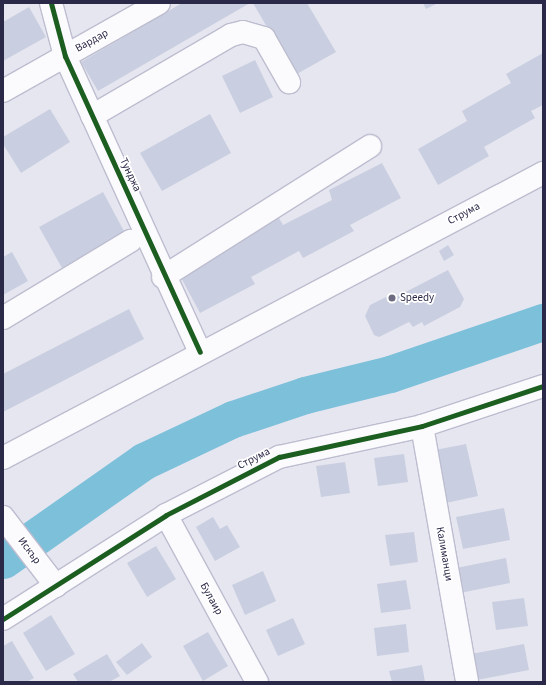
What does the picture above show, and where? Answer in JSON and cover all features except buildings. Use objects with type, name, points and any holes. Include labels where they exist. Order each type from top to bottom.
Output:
[{"type":"street","name":"Тунджа","points":[[51,3],[65,56],[163,277],[200,352]]},
{"type":"street","name":"Вардар","points":[[3,91],[159,3]]},
{"type":"street","points":[[92,116],[231,35],[243,32],[264,38],[289,82]]},
{"type":"street","points":[[163,277],[370,146]]},
{"type":"street","name":"Струма","points":[[3,458],[200,352],[543,173]]},
{"type":"street","points":[[3,318],[130,241]]},
{"type":"street","name":"Струма","points":[[3,619],[166,515],[279,457],[422,426],[543,386]]},
{"type":"street","name":"Калиманци","points":[[422,426],[467,682]]},
{"type":"street","name":"Булаир","points":[[166,515],[257,682]]},
{"type":"street","name":"Искър","points":[[3,517],[56,586]]},
{"type":"waterway","name":"Струма","points":[[3,560],[144,461],[233,419],[305,395],[390,374],[543,322]]},
{"type":"cycle path","points":[[51,3],[65,56],[200,352]]},
{"type":"cycle path","points":[[3,619],[166,515],[279,457],[422,426],[543,386]]},
{"type":"place","name":"Speedy","points":[[392,298]]}]
